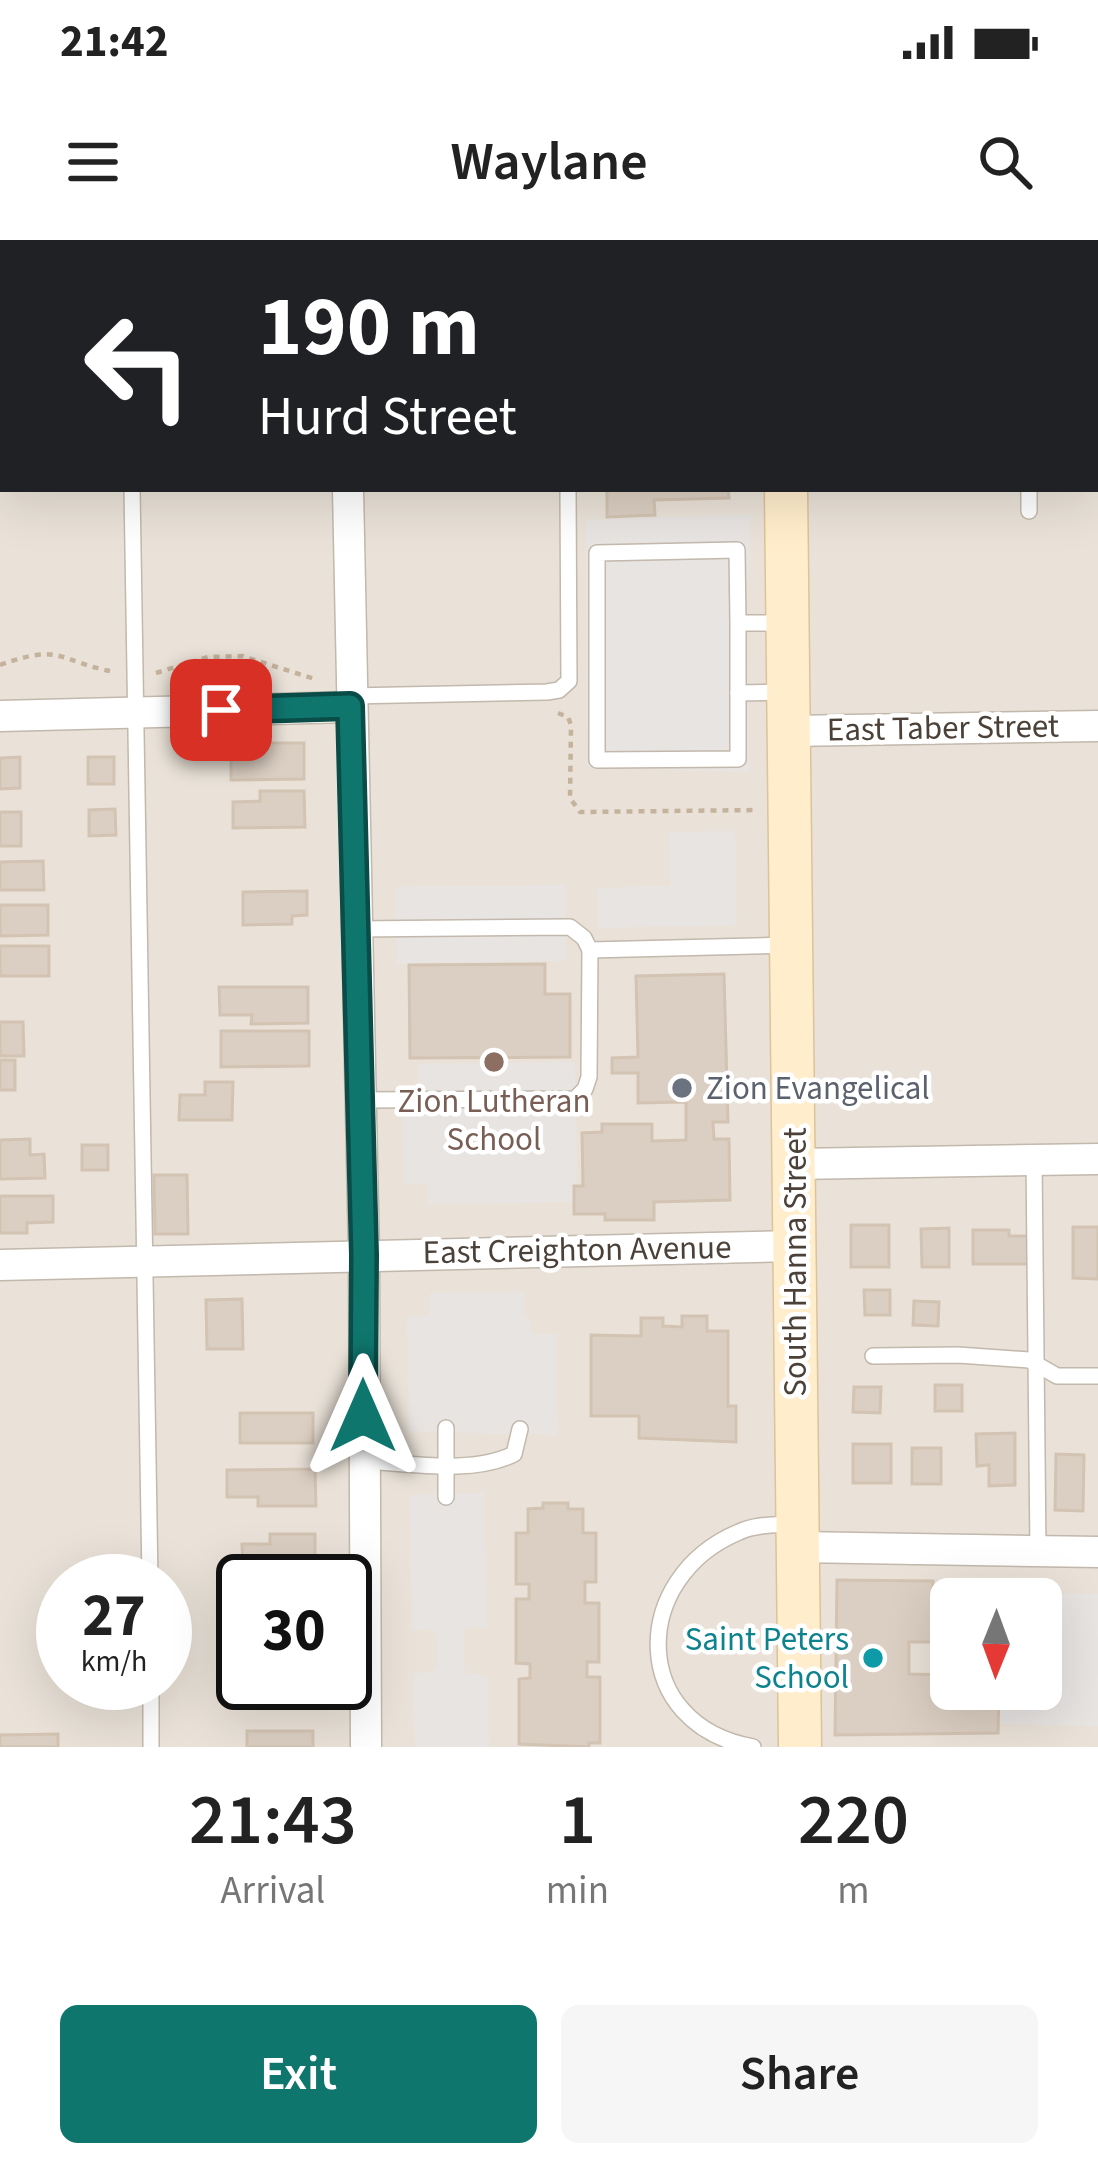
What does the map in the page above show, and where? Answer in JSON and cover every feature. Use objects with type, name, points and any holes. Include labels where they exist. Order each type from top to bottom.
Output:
[{"type":"street","points":[[348,492],[364,1255],[366,1747]]},
{"type":"street","name":"South Hanna Street","points":[[786,492],[800,1747]]},
{"type":"street","points":[[0,716],[350,701]]},
{"type":"street","name":"East Taber Street","points":[[789,711],[1098,726]]},
{"type":"street","points":[[795,1164],[1098,1159]]},
{"type":"street","name":"East Creighton Avenue","points":[[0,1265],[795,1246]]},
{"type":"street","points":[[798,1535],[1098,1552]]},
{"type":"lane","points":[[132,492],[149,1554]]},
{"type":"lane","points":[[350,701],[547,692],[569,681],[568,492]]},
{"type":"lane","points":[[1029,492],[1029,511]]},
{"type":"lane","points":[[737,550],[738,623],[738,759],[597,760],[596,553],[737,550]]},
{"type":"lane","points":[[738,623],[788,622]]},
{"type":"lane","points":[[738,694],[789,711]]},
{"type":"lane","points":[[355,929],[571,927],[590,950],[589,1077],[575,1099],[359,1100]]},
{"type":"lane","points":[[590,950],[792,945]]},
{"type":"lane","points":[[1034,1160],[1037,1551]]},
{"type":"lane","points":[[873,1356],[958,1354],[1029,1360],[1057,1376],[1098,1376]]},
{"type":"lane","points":[[446,1428],[446,1497]]},
{"type":"lane","points":[[364,1461],[445,1465],[499,1461],[514,1454],[520,1429]]},
{"type":"lane","points":[[753,1747],[716,1736],[679,1703],[658,1660],[662,1612],[680,1573],[716,1543],[744,1529],[798,1535]]},
{"type":"lane","points":[[151,1710],[151,1747]]},
{"type":"lane","points":[[788,1747],[800,1747]]},
{"type":"path","points":[[0,665],[54,653],[106,671],[135,674],[208,657],[242,656],[324,682],[350,701]]},
{"type":"path","points":[[558,713],[572,725],[569,798],[580,812],[758,810]]},
{"type":"shaded area","points":[[0,492],[1098,492],[1098,1747],[0,1747]]},
{"type":"shaded area","points":[[750,515],[746,582],[749,772],[588,767],[586,520]]},
{"type":"shaded area","points":[[735,831],[737,925],[598,928],[597,888],[670,886],[669,832]]},
{"type":"shaded area","points":[[565,885],[566,961],[397,964],[396,887]]},
{"type":"shaded area","points":[[575,1062],[577,1202],[428,1204],[428,1184],[404,1184],[403,1086],[418,1085],[418,1064]]},
{"type":"shaded area","points":[[524,1292],[524,1316],[531,1321],[532,1334],[556,1334],[557,1435],[409,1431],[407,1317],[429,1316],[430,1293]]},
{"type":"shaded area","points":[[484,1493],[486,1627],[468,1627],[464,1632],[465,1673],[488,1676],[489,1747],[415,1747],[413,1674],[437,1670],[437,1636],[431,1629],[412,1630],[410,1495]]},
{"type":"shaded area","points":[[1062,1594],[1098,1594],[1098,1726],[1000,1724],[1000,1710],[1062,1710]]},
{"type":"building","points":[[607,492],[728,492],[729,498],[654,500],[655,515],[607,517]]},
{"type":"building","points":[[259,743],[304,743],[304,779],[231,780],[231,754],[259,754]]},
{"type":"building","points":[[20,757],[20,788],[0,789],[0,758]]},
{"type":"building","points":[[88,757],[114,757],[114,784],[88,784]]},
{"type":"building","points":[[260,791],[304,791],[305,827],[233,828],[233,802],[260,801]]},
{"type":"building","points":[[115,809],[116,835],[89,836],[89,810]]},
{"type":"building","points":[[0,812],[21,812],[21,846],[0,846]]},
{"type":"building","points":[[43,861],[44,890],[0,890],[0,862]]},
{"type":"building","points":[[307,891],[307,915],[292,916],[292,924],[243,925],[243,892]]},
{"type":"building","points":[[0,905],[48,905],[48,935],[0,936]]},
{"type":"building","points":[[0,946],[49,946],[49,976],[0,976]]},
{"type":"building","points":[[545,964],[545,994],[570,994],[570,1057],[410,1058],[409,965]]},
{"type":"building","name":"Zion Evangelical","points":[[724,974],[728,1122],[713,1122],[714,1139],[729,1139],[730,1200],[654,1202],[654,1220],[605,1220],[605,1214],[574,1214],[574,1186],[583,1186],[582,1133],[602,1132],[602,1124],[652,1124],[652,1141],[686,1140],[686,1102],[638,1103],[638,1073],[612,1073],[612,1058],[638,1057],[636,976]]},
{"type":"building","points":[[219,987],[308,987],[308,1023],[251,1024],[252,1015],[220,1015]]},
{"type":"building","points":[[0,1022],[23,1022],[24,1056],[0,1056]]},
{"type":"building","points":[[221,1031],[309,1031],[309,1066],[221,1067]]},
{"type":"building","points":[[0,1060],[15,1060],[15,1090],[0,1090]]},
{"type":"building","points":[[205,1082],[233,1082],[232,1120],[179,1120],[180,1095],[205,1095]]},
{"type":"building","points":[[30,1139],[30,1155],[44,1154],[45,1178],[0,1179],[0,1140]]},
{"type":"building","points":[[82,1145],[108,1145],[108,1170],[82,1170]]},
{"type":"building","points":[[154,1175],[187,1175],[188,1234],[155,1234]]},
{"type":"building","points":[[0,1196],[53,1196],[53,1222],[27,1223],[27,1233],[0,1233]]},
{"type":"building","points":[[851,1225],[889,1225],[889,1267],[851,1267]]},
{"type":"building","points":[[1073,1227],[1098,1227],[1098,1279],[1073,1278]]},
{"type":"building","points":[[949,1228],[949,1267],[922,1267],[921,1229]]},
{"type":"building","points":[[973,1230],[1009,1230],[1009,1236],[1030,1236],[1030,1264],[973,1264]]},
{"type":"building","points":[[864,1290],[890,1290],[890,1315],[865,1315]]},
{"type":"building","points":[[242,1299],[243,1349],[207,1349],[206,1300]]},
{"type":"building","points":[[914,1301],[939,1302],[938,1326],[913,1325]]},
{"type":"building","points":[[682,1316],[707,1316],[707,1331],[728,1331],[728,1406],[736,1406],[736,1442],[639,1438],[639,1416],[591,1416],[591,1335],[641,1336],[641,1318],[663,1318],[663,1326],[682,1327]]},
{"type":"building","points":[[935,1385],[962,1385],[962,1411],[935,1411]]},
{"type":"building","points":[[854,1387],[881,1387],[880,1413],[853,1412]]},
{"type":"building","points":[[240,1413],[313,1413],[313,1443],[240,1443]]},
{"type":"building","points":[[1015,1433],[1015,1485],[989,1486],[989,1465],[977,1466],[976,1434]]},
{"type":"building","points":[[853,1444],[891,1444],[891,1483],[853,1483]]},
{"type":"building","points":[[912,1448],[941,1448],[941,1484],[912,1484]]},
{"type":"building","points":[[1056,1454],[1084,1455],[1083,1511],[1055,1510]]},
{"type":"building","points":[[315,1469],[316,1506],[258,1506],[258,1497],[227,1497],[227,1470]]},
{"type":"building","points":[[543,1503],[568,1503],[568,1509],[583,1509],[583,1533],[596,1533],[596,1582],[585,1582],[585,1603],[599,1603],[599,1662],[587,1662],[587,1677],[600,1677],[600,1743],[589,1743],[589,1747],[519,1744],[519,1679],[530,1678],[530,1664],[516,1663],[516,1599],[529,1599],[529,1584],[516,1584],[516,1533],[528,1533],[528,1509],[543,1508]]},
{"type":"building","points":[[270,1534],[315,1534],[315,1554],[242,1554],[242,1544],[270,1544]]},
{"type":"building","name":"Saint Peters School","points":[[837,1580],[930,1581],[930,1642],[909,1642],[909,1674],[930,1674],[930,1710],[999,1710],[998,1733],[835,1735]]},
{"type":"building","points":[[247,1731],[313,1731],[313,1747],[247,1747]]},
{"type":"building","points":[[58,1734],[58,1747],[0,1747],[0,1735]]},
{"type":"place","name":"Zion Lutheran School","points":[[494,1062]]},
{"type":"place","name":"Zion Evangelical","points":[[682,1088]]},
{"type":"place","name":"Saint Peters School","points":[[873,1658]]},
{"type":"route","points":[[221,710],[350,706],[364,1255],[363,1416]]}]
